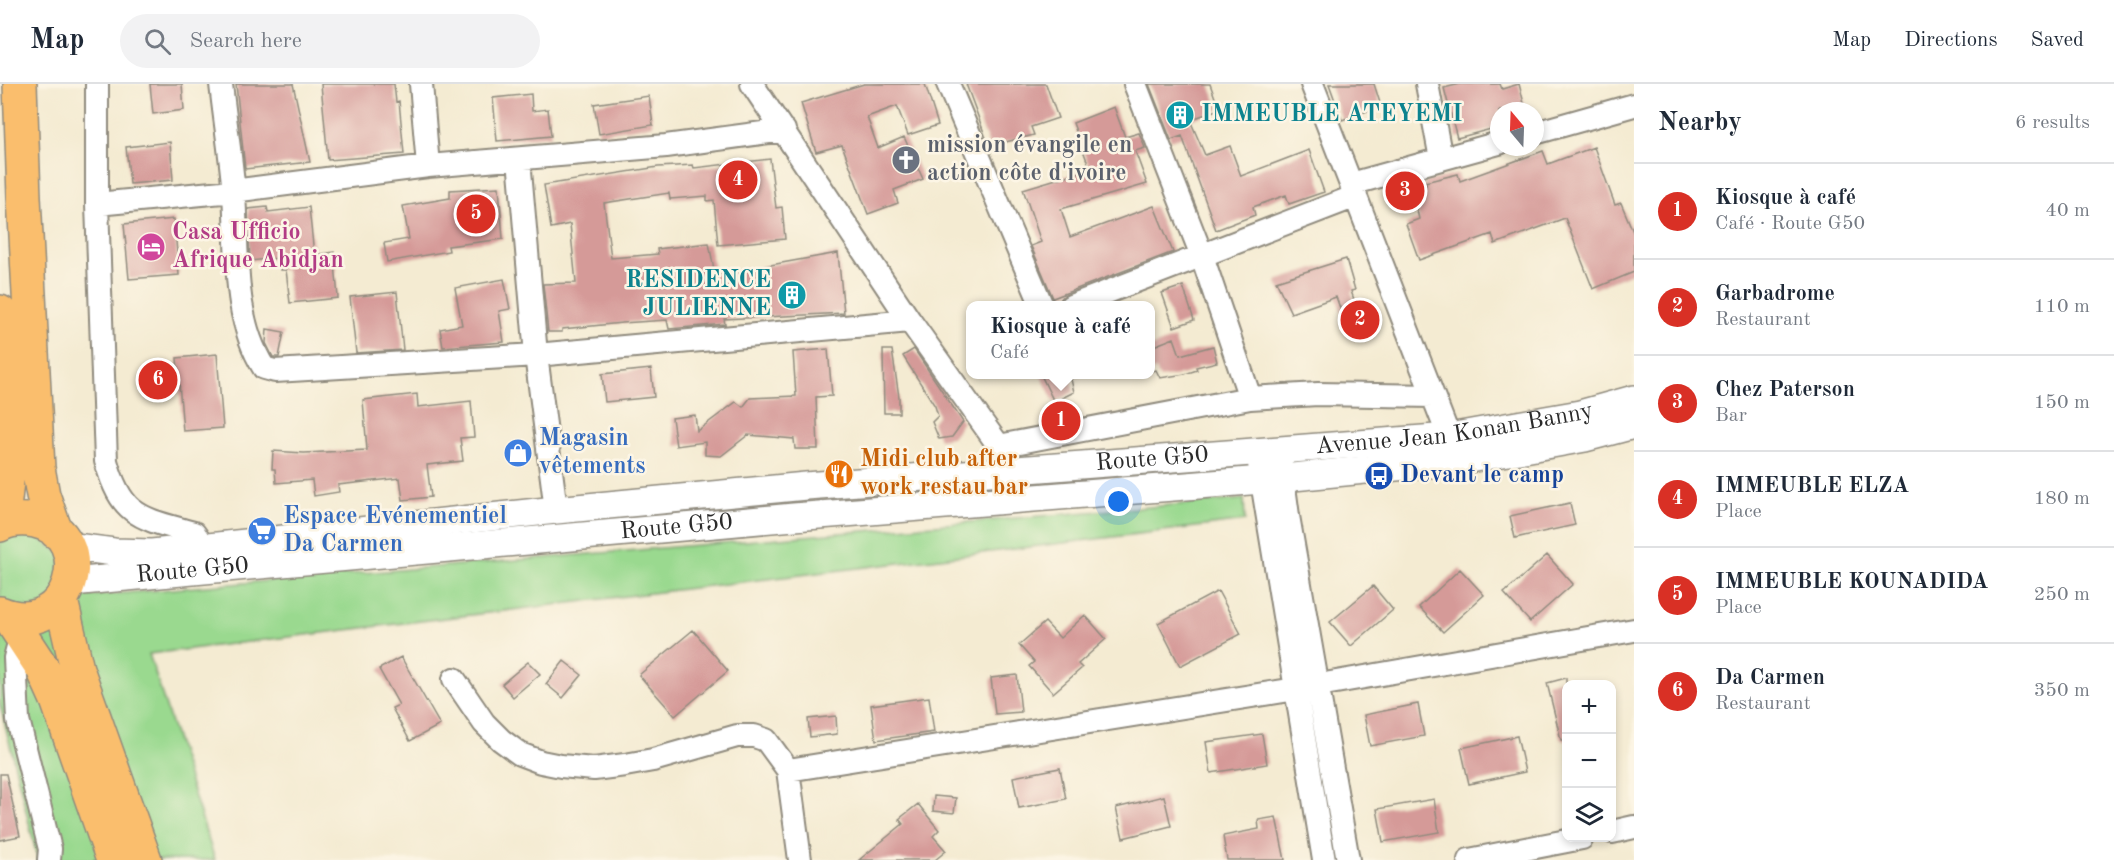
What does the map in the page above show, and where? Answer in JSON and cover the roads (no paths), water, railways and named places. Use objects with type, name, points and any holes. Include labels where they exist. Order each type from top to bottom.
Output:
[{"type":"highway","points":[[20,84],[37,459],[43,495],[72,563],[66,591],[77,669],[145,860]]},
{"type":"highway","points":[[0,312],[8,471],[5,500],[0,511]]},
{"type":"highway","points":[[0,525],[24,519],[41,522],[62,539]]},
{"type":"highway","points":[[66,591],[46,612],[10,621],[43,669],[57,700],[113,860]]},
{"type":"street","points":[[97,84],[97,204],[106,461],[112,483],[122,501],[138,515],[194,533],[197,535],[200,548]]},
{"type":"street","points":[[221,84],[233,191],[241,302],[254,353],[264,368],[275,371],[536,355],[910,321]]},
{"type":"street","points":[[421,84],[428,166]]},
{"type":"street","points":[[752,84],[910,321],[999,446],[1012,470],[1021,499]]},
{"type":"street","points":[[948,84],[1040,301]]},
{"type":"street","points":[[1135,84],[1202,256],[1250,398]]},
{"type":"street","points":[[1312,84],[1449,437]]},
{"type":"street","points":[[1427,84],[1441,159]]},
{"type":"street","points":[[1544,130],[1634,105]]},
{"type":"street","points":[[97,204],[233,191],[428,166],[666,146],[784,130]]},
{"type":"street","points":[[1084,301],[1202,256],[1354,190],[1441,159],[1490,145]]},
{"type":"street","points":[[519,159],[536,355],[556,510]]},
{"type":"street","points":[[999,446],[1250,398],[1318,394],[1433,396]]},
{"type":"street","name":"Avenue Jean Konan Banny","points":[[1269,450],[1449,437],[1580,414],[1634,399]]},
{"type":"street","name":"Avenue Jean Konan Banny","points":[[1272,478],[1458,462],[1585,438],[1634,425]]},
{"type":"street","name":"Route G50","points":[[62,539],[114,552],[152,553],[806,486],[1269,450]]},
{"type":"street","points":[[1269,450],[1307,686],[1348,860]]},
{"type":"street","name":"Route G50","points":[[66,591],[576,536],[1272,478]]},
{"type":"street","points":[[10,621],[15,658],[18,720],[50,849],[49,860]]},
{"type":"street","points":[[788,770],[1307,686],[1634,630]]},
{"type":"street","points":[[454,679],[484,723],[501,740],[520,754],[542,762],[594,769],[653,760],[737,736],[754,736],[766,740],[788,770],[800,860]]},
{"type":"street","points":[[1307,686],[1324,860]]},
{"type":"street","points":[[0,688],[18,720]]},
{"type":"street","points":[[1616,831],[1634,827]]},
{"type":"street","points":[[1469,860],[1562,841]]},
{"type":"place","name":"IMMEUBLE ATEYEMI","points":[[1180,115]]},
{"type":"place","name":"mission évangile en action côte d'ivoire","points":[[906,160]]},
{"type":"place","name":"IMMEUBLE ELZA","points":[[738,180]]},
{"type":"place","name":"Chez Paterson","points":[[1405,191]]},
{"type":"place","name":"IMMEUBLE KOUNADIDA","points":[[476,214]]},
{"type":"place","name":"Casa Ufficio Afrique Abidjan","points":[[151,247]]},
{"type":"place","name":"RESIDENCE JULIENNE","points":[[792,295]]},
{"type":"place","name":"Garbadrome","points":[[1360,320]]},
{"type":"place","name":"Da Carmen","points":[[158,380]]},
{"type":"place","name":"Kiosque à café","points":[[1061,421]]},
{"type":"place","name":"Magasin vêtements","points":[[518,453]]},
{"type":"place","name":"Midi club after work restau bar","points":[[839,474]]},
{"type":"place","name":"Devant le camp","points":[[1379,476]]},
{"type":"place","name":"Espace Evénementiel Da Carmen","points":[[262,531]]}]
